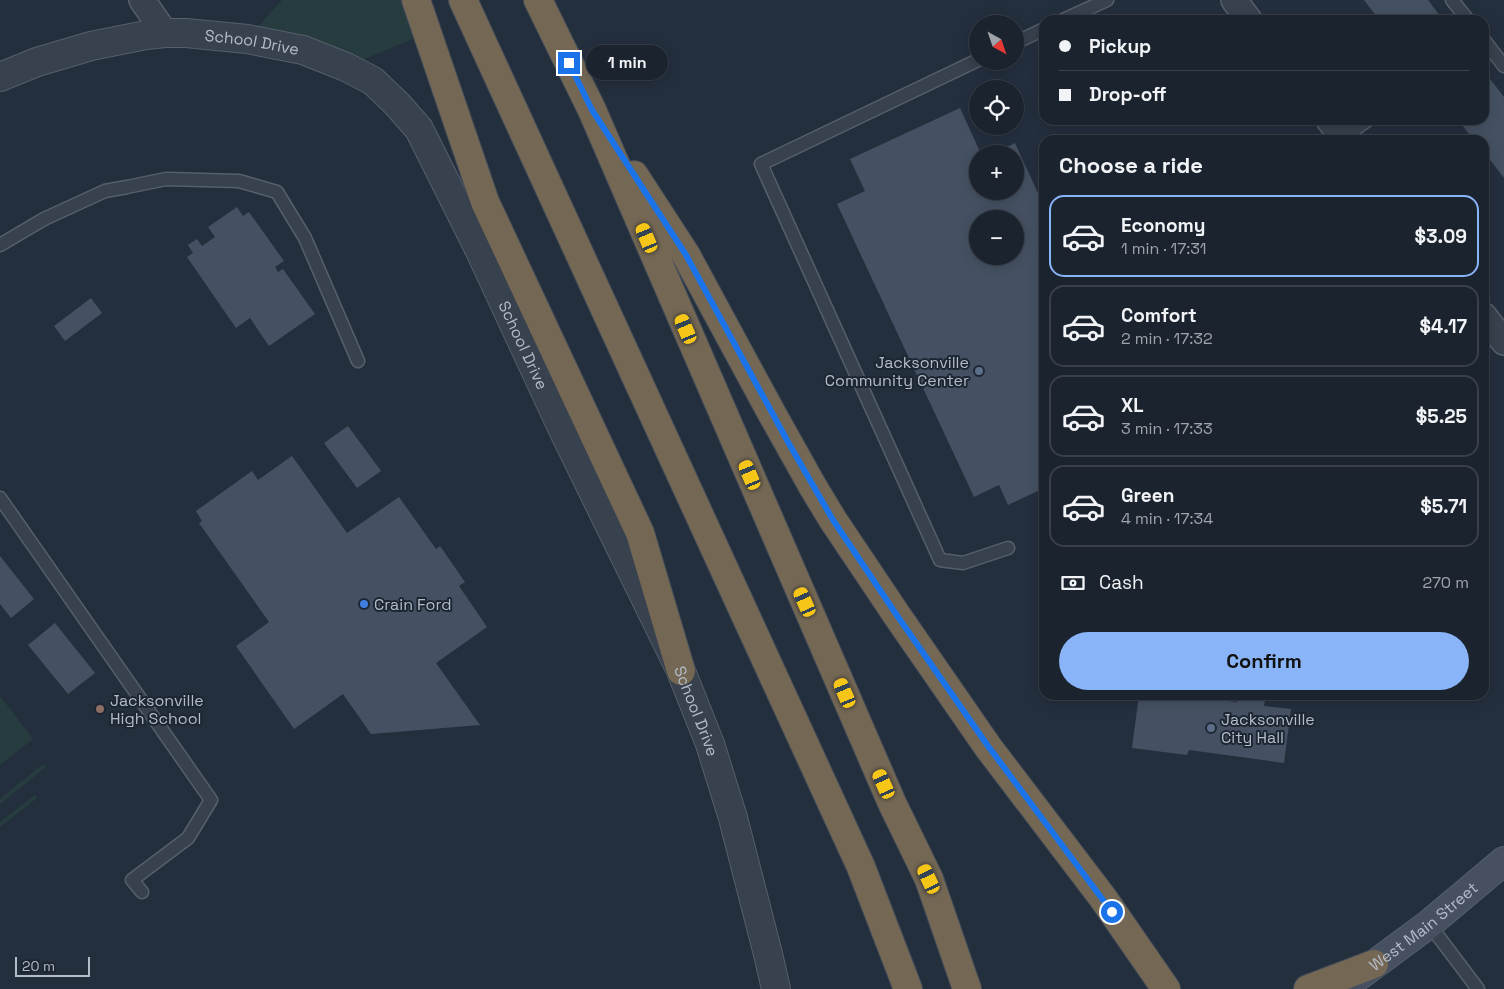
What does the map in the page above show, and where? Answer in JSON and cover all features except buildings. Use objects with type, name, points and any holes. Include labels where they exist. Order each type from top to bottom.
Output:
[{"type":"highway","points":[[416,0],[485,202],[640,533],[681,671]]},
{"type":"highway","points":[[463,0],[861,867],[908,989]]},
{"type":"highway","points":[[538,0],[592,110],[892,803],[929,879],[967,989]]},
{"type":"highway","points":[[592,110],[686,255],[776,421],[833,520],[988,746],[1103,898],[1159,979],[1180,989]]},
{"type":"highway","points":[[1308,989],[1374,964]]},
{"type":"main road","name":"West Main Street","points":[[1341,989],[1428,924],[1504,861]]},
{"type":"street","points":[[142,0],[165,33]]},
{"type":"street","points":[[1234,0],[1245,15]]},
{"type":"street","name":"School Drive","points":[[0,77],[37,62],[90,46],[165,33],[186,33],[247,39],[303,50],[346,67],[373,82],[397,104],[419,129],[479,249],[564,432],[681,671],[710,744],[733,818],[776,989]]},
{"type":"street","points":[[1489,322],[1504,342]]},
{"type":"lane","points":[[1075,15],[1107,0]]},
{"type":"lane","points":[[1452,0],[1464,15]]},
{"type":"lane","points":[[1024,38],[1039,31]]},
{"type":"lane","points":[[1489,46],[1504,66]]},
{"type":"lane","points":[[969,64],[761,164],[940,560],[962,563],[1008,548]]},
{"type":"lane","points":[[1339,133],[1357,125]]},
{"type":"lane","points":[[0,245],[44,219],[105,191],[166,179],[239,181],[277,192],[305,238],[358,361]]},
{"type":"lane","points":[[0,498],[211,800],[188,838],[132,880],[142,892]]},
{"type":"lane","points":[[1428,924],[1478,989]]},
{"type":"green space","points":[[282,0],[416,0],[427,33],[346,67],[247,39]]},
{"type":"green space","points":[[0,696],[33,739],[0,765]]},
{"type":"green space","points":[[43,764],[46,767],[0,804],[0,799]]},
{"type":"green space","points":[[35,795],[37,798],[0,827],[0,822]]},
{"type":"place","name":"Jacksonville Community Center","points":[[979,371]]},
{"type":"place","name":"Crain Ford","points":[[364,604]]},
{"type":"place","name":"Jacksonville High School","points":[[100,709]]},
{"type":"place","name":"Jacksonville City Hall","points":[[1211,728]]},
{"type":"route","points":[[569,63],[592,110],[686,255],[788,442],[833,520],[988,746],[1112,912]]}]
